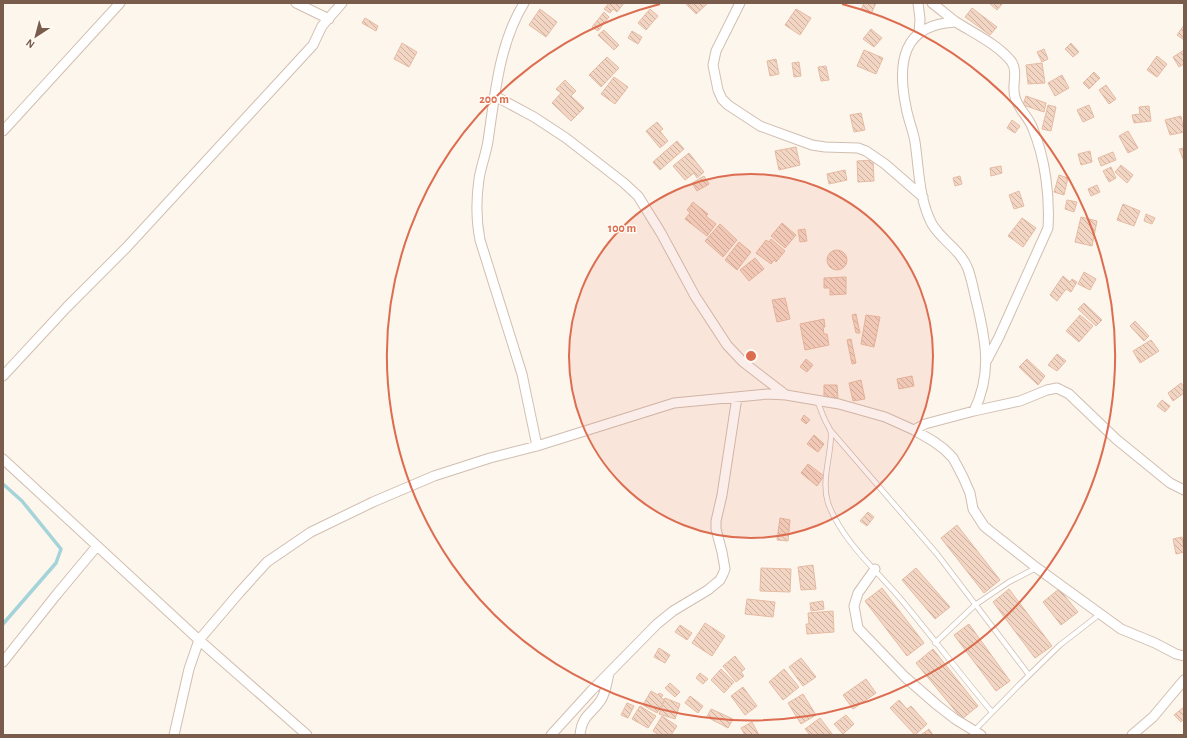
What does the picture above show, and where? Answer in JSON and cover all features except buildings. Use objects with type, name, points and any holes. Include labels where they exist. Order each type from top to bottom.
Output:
[{"type":"street","points":[[3,131],[120,3]]},
{"type":"street","points":[[296,3],[329,19]]},
{"type":"street","points":[[3,376],[67,307],[126,248],[297,63],[313,45],[322,26],[342,3]]},
{"type":"street","points":[[524,3],[504,46],[487,143],[479,179],[476,222],[480,240],[522,374],[537,446]]},
{"type":"street","points":[[740,3],[716,50],[714,58],[718,90],[722,99],[738,112],[760,126],[812,145],[858,148],[866,151],[885,164],[923,197]]},
{"type":"street","points":[[918,3],[920,13],[919,33]]},
{"type":"street","points":[[932,3],[956,22],[1003,52],[1012,63],[1015,69],[1013,89],[1015,97],[1033,126],[1040,146],[1049,208],[1048,228],[999,337],[986,362]]},
{"type":"street","points":[[956,22],[944,22],[919,33],[908,45],[902,73],[906,109],[915,141],[924,204],[933,225],[940,235],[960,254],[968,269],[984,332],[986,362],[982,392],[974,410]]},
{"type":"street","points":[[495,96],[534,117],[566,138],[624,183],[638,196],[661,233],[695,296],[727,345],[743,362],[786,395]]},
{"type":"street","points":[[914,430],[924,424],[974,410],[1016,403],[1047,390],[1057,388],[1069,394],[1116,439],[1170,483],[1184,490]]},
{"type":"street","points":[[174,735],[189,669],[199,640],[267,562],[311,532],[373,502],[434,476],[490,458],[537,446],[674,403],[768,394],[786,395],[839,404],[885,417],[914,430],[933,441],[953,458],[970,493],[973,509],[984,526],[1037,568],[1121,629],[1184,656]]},
{"type":"street","points":[[551,735],[609,673],[667,615],[708,590],[720,580],[724,574],[722,552],[716,530],[716,521],[722,496],[737,397]]},
{"type":"street","points":[[3,460],[199,640],[306,735]]},
{"type":"street","points":[[3,662],[97,546]]},
{"type":"street","points":[[875,569],[858,594],[854,606],[858,628],[910,681],[955,719],[977,733]]},
{"type":"street","points":[[580,735],[582,722],[600,702],[604,694],[609,673]]},
{"type":"street","points":[[1132,735],[1153,717],[1184,680]]},
{"type":"lane","points":[[818,400],[823,417],[831,431],[937,554],[1029,675]]},
{"type":"lane","points":[[831,431],[826,490],[828,503],[843,531],[936,642],[992,712]]},
{"type":"lane","points":[[936,642],[975,605],[1009,582],[1037,568]]},
{"type":"lane","points":[[977,733],[992,712],[1060,645],[1100,614]]},
{"type":"waterway","points":[[3,484],[22,501],[61,549],[56,563],[3,624]]}]
